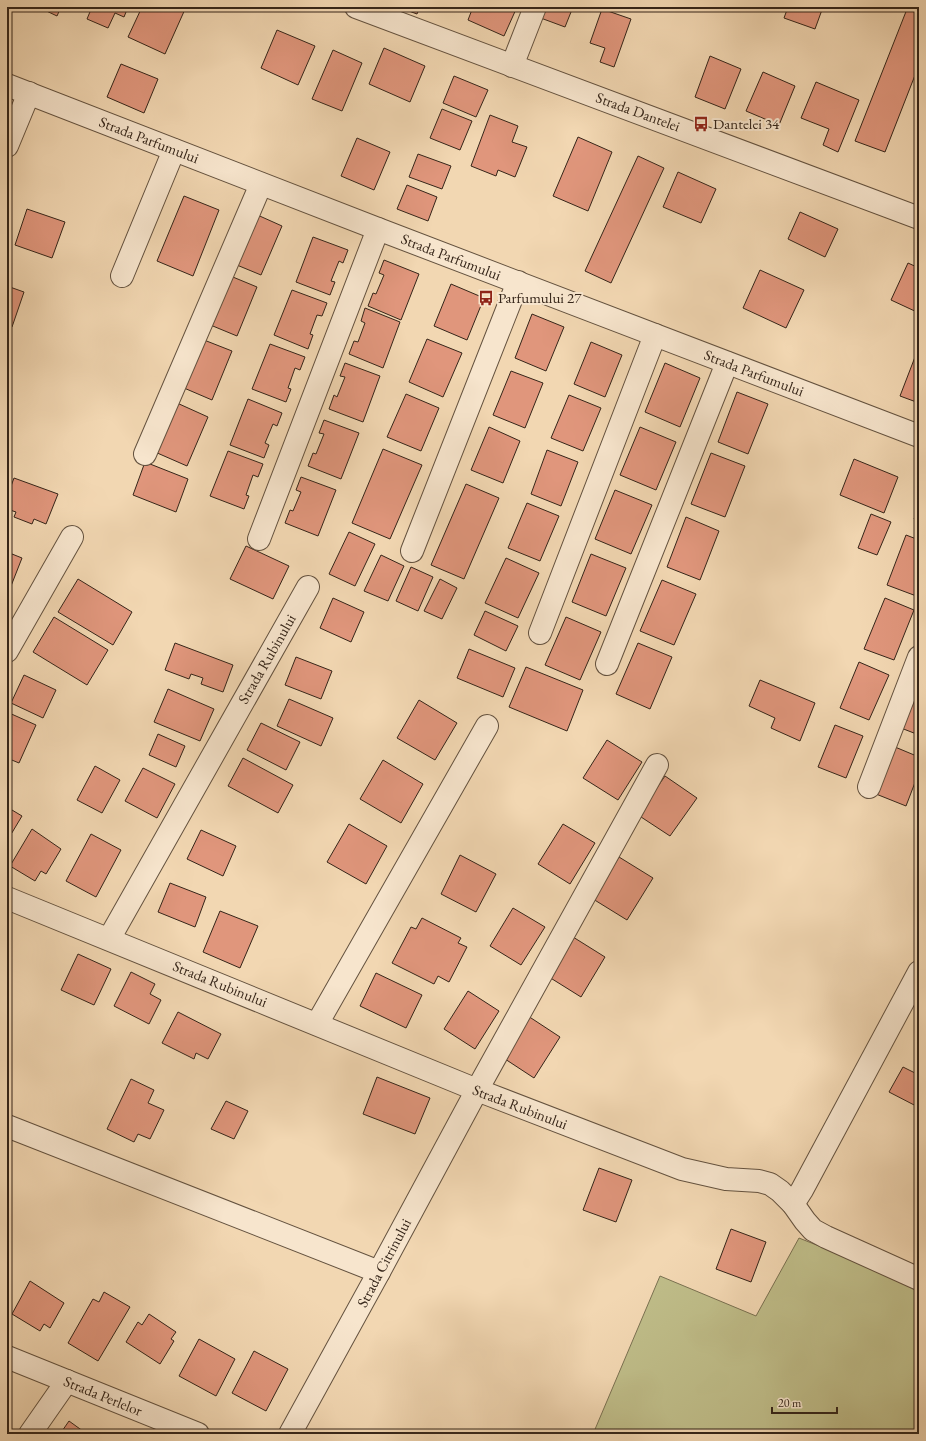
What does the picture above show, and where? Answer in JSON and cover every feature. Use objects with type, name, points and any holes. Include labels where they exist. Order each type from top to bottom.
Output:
[{"type":"street","name":"Strada Dantelei","points":[[356,7],[919,218]]},
{"type":"street","points":[[512,66],[536,7]]},
{"type":"street","name":"Strada Parfumului","points":[[7,85],[919,436]]},
{"type":"street","points":[[7,146],[29,93]]},
{"type":"street","points":[[122,276],[174,150]]},
{"type":"street","points":[[145,454],[261,184]]},
{"type":"street","points":[[260,538],[378,229]]},
{"type":"street","points":[[412,551],[518,282]]},
{"type":"street","points":[[540,632],[655,335]]},
{"type":"street","points":[[608,664],[727,363]]},
{"type":"street","points":[[7,651],[72,536]]},
{"type":"street","name":"Strada Rubinului","points":[[109,939],[308,587]]},
{"type":"street","points":[[869,787],[919,657]]},
{"type":"street","points":[[317,1024],[487,726]]},
{"type":"street","name":"Strada Citrinului","points":[[290,1434],[656,765]]},
{"type":"street","name":"Strada Rubinului","points":[[7,898],[477,1090],[682,1169],[726,1179],[759,1181],[770,1184],[780,1191],[793,1204],[813,1230],[919,1279]]},
{"type":"street","points":[[793,1204],[802,1190],[919,972]]},
{"type":"street","points":[[7,1126],[379,1272]]},
{"type":"street","name":"Strada Perlelor","points":[[7,1357],[198,1434]]},
{"type":"street","points":[[30,1434],[67,1381]]},
{"type":"shaded area","points":[[799,1238],[919,1286],[919,1434],[593,1434],[660,1276],[756,1316]]},
{"type":"building","points":[[38,7],[61,7],[57,16]]},
{"type":"building","points":[[92,7],[128,7],[124,17],[115,13],[108,28],[87,19]]},
{"type":"building","points":[[142,7],[186,7],[165,54],[128,37]]},
{"type":"building","points":[[398,7],[420,7],[417,14]]},
{"type":"building","points":[[473,7],[517,7],[504,36],[468,20]]},
{"type":"building","points":[[542,7],[573,7],[565,27],[538,17]]},
{"type":"building","points":[[788,7],[823,7],[815,29],[784,18]]},
{"type":"building","points":[[602,9],[631,19],[614,67],[600,62],[605,48],[590,43]]},
{"type":"building","points":[[907,9],[919,14],[919,65],[885,152],[855,141]]},
{"type":"building","points":[[277,30],[315,46],[298,85],[261,68]]},
{"type":"building","points":[[384,48],[425,66],[410,102],[369,84]]},
{"type":"building","points":[[333,50],[362,63],[342,111],[312,99]]},
{"type":"building","points":[[710,56],[741,69],[725,109],[695,97]]},
{"type":"building","points":[[121,64],[158,79],[144,113],[107,97]]},
{"type":"building","points":[[763,72],[795,86],[779,125],[746,111]]},
{"type":"building","points":[[454,76],[488,90],[476,117],[443,103]]},
{"type":"building","points":[[816,82],[859,100],[838,152],[823,145],[829,129],[801,118]]},
{"type":"building","points":[[442,109],[472,121],[460,150],[430,138]]},
{"type":"building","points":[[490,115],[518,126],[512,142],[527,147],[515,177],[498,170],[496,176],[471,166]]},
{"type":"building","points":[[578,137],[612,152],[588,211],[553,196]]},
{"type":"building","points":[[357,138],[390,152],[374,190],[341,176]]},
{"type":"building","points":[[418,154],[451,166],[442,189],[409,177]]},
{"type":"building","points":[[638,156],[664,168],[611,283],[585,271]]},
{"type":"building","points":[[678,172],[716,189],[701,223],[663,207]]},
{"type":"building","points":[[407,185],[437,197],[428,221],[397,209]]},
{"type":"building","points":[[184,196],[219,210],[193,276],[157,261]]},
{"type":"building","points":[[27,209],[65,222],[52,258],[15,245]]},
{"type":"building","points":[[800,212],[838,229],[825,257],[788,239]]},
{"type":"building","points":[[253,213],[282,226],[261,275],[232,263]]},
{"type":"building","points":[[313,237],[348,250],[343,263],[339,261],[331,281],[335,282],[330,295],[296,282]]},
{"type":"building","points":[[384,260],[419,274],[401,320],[368,306],[373,293],[376,294],[384,275],[379,273]]},
{"type":"building","points":[[908,263],[919,268],[919,313],[891,300]]},
{"type":"building","points":[[760,270],[804,290],[786,328],[743,308]]},
{"type":"building","points":[[228,275],[257,287],[237,336],[208,324]]},
{"type":"building","points":[[451,284],[484,298],[467,340],[434,326]]},
{"type":"building","points":[[7,286],[24,292],[12,327],[7,326]]},
{"type":"building","points":[[292,290],[327,303],[322,316],[317,315],[310,334],[313,335],[308,349],[274,335]]},
{"type":"building","points":[[365,308],[400,322],[383,368],[349,354],[354,341],[358,342],[365,323],[361,321]]},
{"type":"building","points":[[532,314],[564,327],[546,371],[515,358]]},
{"type":"building","points":[[427,339],[462,353],[443,397],[409,382]]},
{"type":"building","points":[[204,340],[232,351],[212,400],[184,388]]},
{"type":"building","points":[[591,342],[622,355],[605,397],[574,384]]},
{"type":"building","points":[[270,344],[305,357],[300,370],[295,368],[288,388],[291,389],[286,402],[252,389]]},
{"type":"building","points":[[915,357],[919,359],[919,403],[900,396]]},
{"type":"building","points":[[345,363],[380,376],[363,422],[329,409],[334,395],[337,397],[345,377],[340,376]]},
{"type":"building","points":[[665,363],[700,378],[680,427],[645,412]]},
{"type":"building","points":[[511,371],[543,383],[525,428],[493,415]]},
{"type":"building","points":[[737,392],[768,404],[748,454],[718,442]]},
{"type":"building","points":[[406,394],[439,408],[421,451],[387,437]]},
{"type":"building","points":[[569,395],[601,408],[583,451],[551,438]]},
{"type":"building","points":[[248,399],[282,413],[277,426],[273,424],[265,443],[269,445],[264,458],[230,445]]},
{"type":"building","points":[[177,403],[208,417],[187,466],[155,452]]},
{"type":"building","points":[[324,420],[359,433],[341,479],[308,466],[313,453],[316,454],[324,434],[319,433]]},
{"type":"building","points":[[489,427],[520,441],[503,483],[471,470]]},
{"type":"building","points":[[640,427],[676,442],[656,490],[620,475]]},
{"type":"building","points":[[383,449],[422,465],[390,539],[352,523]]},
{"type":"building","points":[[547,450],[578,462],[561,506],[531,494]]},
{"type":"building","points":[[228,451],[263,464],[258,477],[253,475],[246,495],[249,496],[244,509],[210,496]]},
{"type":"building","points":[[711,453],[745,466],[725,517],[691,504]]},
{"type":"building","points":[[854,459],[898,477],[884,513],[840,495]]},
{"type":"building","points":[[145,462],[188,479],[176,512],[133,495]]},
{"type":"building","points":[[301,477],[336,490],[318,536],[285,523],[290,510],[293,511],[301,492],[296,490]]},
{"type":"building","points":[[14,478],[58,494],[46,524],[34,519],[32,524],[14,517],[16,512],[7,509],[7,497]]},
{"type":"building","points":[[466,484],[499,498],[464,579],[431,565]]},
{"type":"building","points":[[615,490],[652,505],[631,554],[595,539]]},
{"type":"building","points":[[527,503],[559,516],[540,561],[508,548]]},
{"type":"building","points":[[919,508],[919,521],[914,519]]},
{"type":"building","points":[[871,514],[891,522],[877,555],[858,548]]},
{"type":"building","points":[[686,517],[719,531],[700,580],[667,567]]},
{"type":"building","points":[[349,532],[375,544],[355,586],[329,574]]},
{"type":"building","points":[[906,535],[919,540],[919,597],[887,585]]},
{"type":"building","points":[[246,546],[289,566],[273,599],[230,579]]},
{"type":"building","points":[[7,552],[22,558],[11,586],[7,585]]},
{"type":"building","points":[[591,554],[626,568],[606,616],[572,602]]},
{"type":"building","points":[[381,555],[404,566],[388,601],[364,591]]},
{"type":"building","points":[[506,558],[539,573],[518,618],[485,603]]},
{"type":"building","points":[[411,567],[433,577],[418,611],[396,601]]},
{"type":"building","points":[[78,579],[132,612],[113,645],[58,612]]},
{"type":"building","points":[[440,579],[457,588],[442,619],[424,611]]},
{"type":"building","points":[[662,580],[696,594],[674,645],[640,631]]},
{"type":"building","points":[[333,598],[364,612],[351,642],[320,628]]},
{"type":"building","points":[[885,598],[914,610],[894,660],[864,649]]},
{"type":"building","points":[[485,611],[518,626],[506,651],[474,635]]},
{"type":"building","points":[[54,617],[108,650],[87,685],[33,652]]},
{"type":"building","points":[[566,617],[601,632],[580,680],[545,665]]},
{"type":"building","points":[[175,643],[233,665],[223,692],[201,684],[203,678],[191,674],[189,679],[165,670]]},
{"type":"building","points":[[638,643],[672,657],[650,709],[616,694]]},
{"type":"building","points":[[469,649],[515,668],[503,697],[457,678]]},
{"type":"building","points":[[296,657],[332,671],[321,699],[285,685]]},
{"type":"building","points":[[859,662],[889,675],[869,720],[840,708]]},
{"type":"building","points":[[526,667],[583,690],[567,731],[509,707]]},
{"type":"building","points":[[24,675],[56,690],[43,718],[11,703]]},
{"type":"building","points":[[760,680],[815,703],[800,741],[771,728],[775,718],[749,706]]},
{"type":"building","points":[[919,683],[919,735],[901,728]]},
{"type":"building","points":[[168,689],[214,709],[200,741],[154,722]]},
{"type":"building","points":[[289,699],[333,718],[321,746],[277,726]]},
{"type":"building","points":[[419,700],[457,723],[435,760],[397,738]]},
{"type":"building","points":[[7,712],[36,725],[19,763],[7,758]]},
{"type":"building","points":[[261,723],[300,742],[286,770],[247,750]]},
{"type":"building","points":[[835,725],[863,736],[846,778],[818,767]]},
{"type":"building","points":[[158,734],[185,746],[176,767],[149,755]]},
{"type":"building","points":[[607,740],[642,762],[618,800],[583,778]]},
{"type":"building","points":[[895,747],[919,757],[919,772],[906,806],[876,794]]},
{"type":"building","points":[[243,758],[293,785],[278,813],[228,786]]},
{"type":"building","points":[[383,760],[423,784],[401,823],[360,799]]},
{"type":"building","points":[[95,766],[120,780],[102,813],[77,800]]},
{"type":"building","points":[[143,768],[175,784],[157,818],[125,801]]},
{"type":"building","points":[[665,776],[697,798],[670,836],[638,815]]},
{"type":"building","points":[[7,807],[22,816],[7,841]]},
{"type":"building","points":[[349,824],[387,846],[366,884],[327,862]]},
{"type":"building","points":[[563,824],[595,843],[570,884],[538,864]]},
{"type":"building","points":[[32,829],[61,849],[46,874],[41,871],[35,881],[10,866]]},
{"type":"building","points":[[201,830],[236,846],[223,876],[187,859]]},
{"type":"building","points":[[91,834],[121,850],[96,897],[66,881]]},
{"type":"building","points":[[460,855],[496,874],[476,912],[441,894]]},
{"type":"building","points":[[619,857],[653,878],[627,920],[593,899]]},
{"type":"building","points":[[170,883],[206,897],[195,927],[158,912]]},
{"type":"building","points":[[513,908],[545,927],[521,965],[490,946]]},
{"type":"building","points":[[220,911],[258,926],[240,968],[203,952]]},
{"type":"building","points":[[422,918],[461,938],[458,943],[467,947],[449,982],[438,976],[434,984],[392,963],[411,927],[416,929]]},
{"type":"building","points":[[573,937],[605,957],[581,997],[549,977]]},
{"type":"building","points":[[78,954],[111,969],[94,1005],[61,990]]},
{"type":"building","points":[[131,972],[155,984],[150,994],[161,1000],[149,1024],[114,1006]]},
{"type":"building","points":[[376,973],[422,995],[406,1028],[360,1006]]},
{"type":"building","points":[[468,991],[499,1011],[475,1049],[444,1029]]},
{"type":"building","points":[[178,1012],[221,1034],[208,1059],[196,1053],[194,1059],[162,1043]]},
{"type":"building","points":[[528,1016],[560,1037],[534,1078],[502,1057]]},
{"type":"building","points":[[903,1067],[919,1075],[918,1107],[889,1092]]},
{"type":"building","points":[[377,1077],[430,1098],[415,1134],[363,1114]]},
{"type":"building","points":[[131,1079],[154,1090],[148,1103],[164,1110],[150,1139],[138,1134],[134,1142],[107,1129]]},
{"type":"building","points":[[226,1101],[248,1111],[234,1139],[211,1129]]},
{"type":"building","points":[[599,1168],[632,1180],[616,1222],[583,1210]]},
{"type":"building","points":[[731,1229],[766,1242],[751,1282],[716,1269]]},
{"type":"building","points":[[30,1281],[64,1303],[50,1328],[44,1324],[40,1331],[12,1314]]},
{"type":"building","points":[[104,1292],[130,1307],[98,1361],[68,1343],[93,1299],[99,1302]]},
{"type":"building","points":[[149,1314],[176,1332],[171,1339],[174,1341],[160,1364],[126,1342],[138,1322],[142,1325]]},
{"type":"building","points":[[199,1339],[235,1359],[216,1396],[179,1376]]},
{"type":"building","points":[[254,1351],[288,1369],[266,1411],[232,1393]]},
{"type":"building","points":[[69,1421],[87,1434],[60,1434]]},
{"type":"place","name":"Dantelei 34","points":[[701,124]]},
{"type":"place","name":"Parfumului 27","points":[[486,298]]}]
